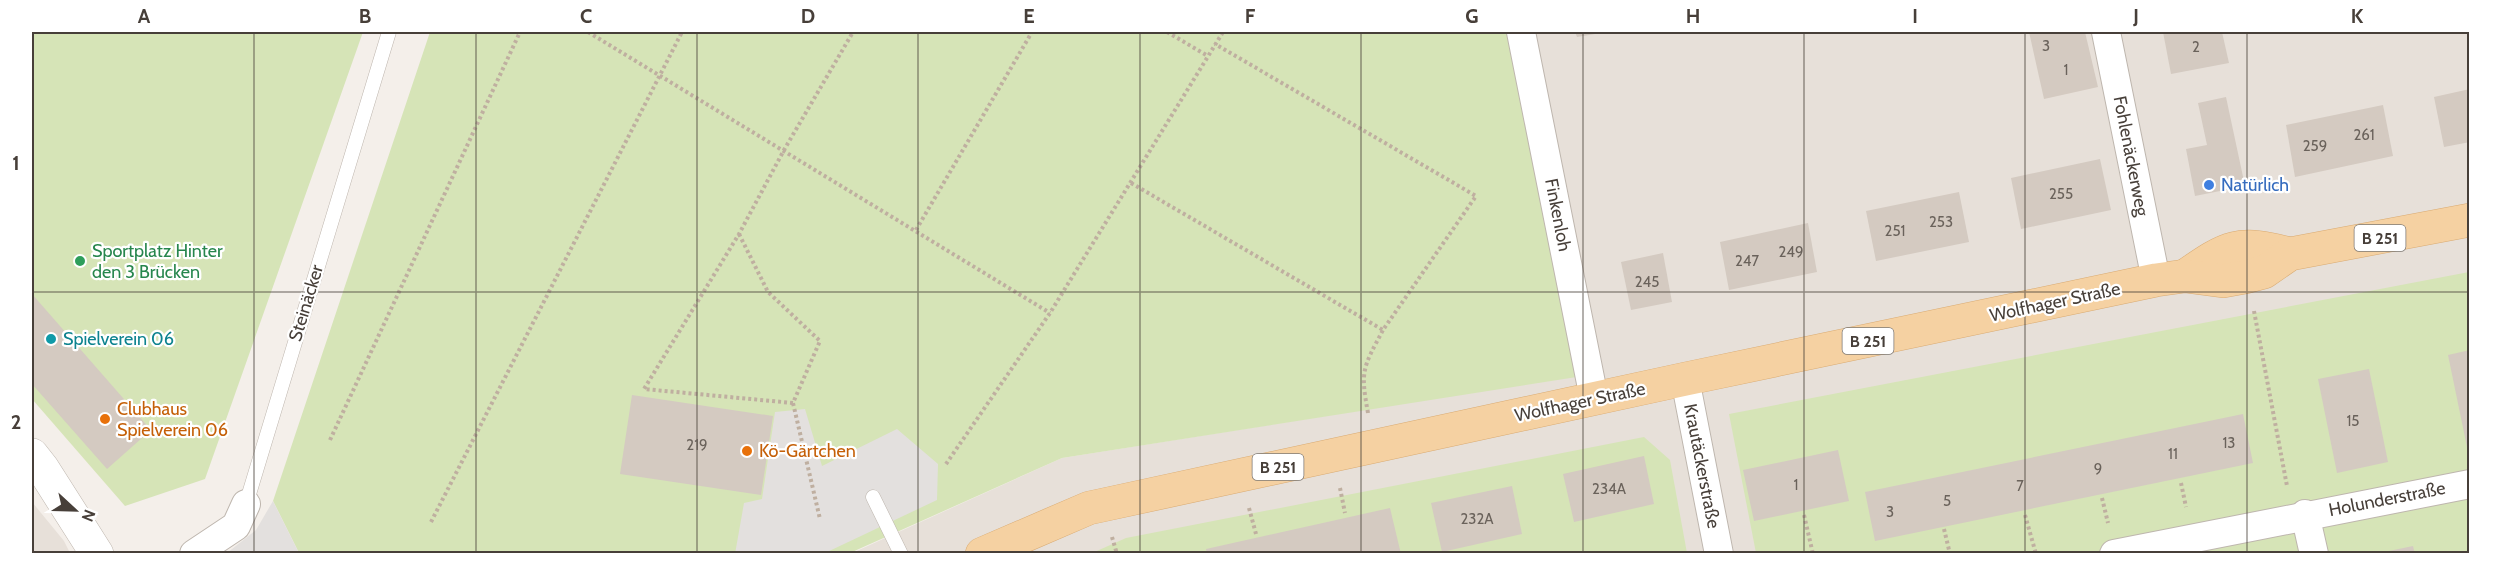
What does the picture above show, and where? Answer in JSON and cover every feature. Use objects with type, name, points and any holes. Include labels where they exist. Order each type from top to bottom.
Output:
[{"type":"main road","name":"Wolfhager Straße","points":[[982,554],[1089,508],[1594,398],[2171,278],[2223,281],[2245,277],[2264,272],[2290,254],[2469,220]]},
{"type":"street","name":"Finkenloh","points":[[1521,32],[1594,398]]},
{"type":"street","name":"Fohlenäckerweg","points":[[2106,32],[2171,278]]},
{"type":"street","name":"Krautäckerstraße","points":[[1685,379],[1719,554]]},
{"type":"street","points":[[32,455],[43,468],[97,554]]},
{"type":"street","name":"Holunderstraße","points":[[2114,554],[2305,514],[2469,484]]},
{"type":"street","name":"Steinäcker","points":[[194,554],[236,526],[246,504]]},
{"type":"street","name":"Holunderstraße","points":[[2305,514],[2314,554]]},
{"type":"lane","name":"Steinäcker","points":[[246,504],[388,32]]},
{"type":"lane","points":[[873,497],[901,554]]},
{"type":"path","points":[[330,440],[520,32]]},
{"type":"path","points":[[588,32],[1050,313]]},
{"type":"path","points":[[431,522],[682,32]]},
{"type":"path","points":[[793,403],[644,389],[739,234],[784,150],[853,32]]},
{"type":"path","points":[[916,230],[1032,32]]},
{"type":"path","points":[[1167,32],[1208,56]]},
{"type":"path","points":[[946,464],[1050,313],[1223,32]]},
{"type":"path","points":[[1215,44],[1476,196],[1383,330],[1364,367],[1364,388]]},
{"type":"path","points":[[1131,183],[1383,330]]},
{"type":"path","points":[[739,234],[768,292],[820,341],[793,403],[820,519]]},
{"type":"path","points":[[2252,304],[2286,485],[2305,514]]},
{"type":"path","points":[[1341,494],[1346,513]]},
{"type":"path","points":[[1250,511],[1256,534]]},
{"type":"path","points":[[1804,515],[1813,554]]},
{"type":"path","points":[[2025,515],[2036,554]]},
{"type":"path","points":[[1944,529],[1950,554]]},
{"type":"path","points":[[1114,543],[1117,554]]},
{"type":"shaded area","points":[[1513,32],[2469,32],[2469,553],[850,554],[1062,458],[1583,375]]},
{"type":"shaded area","points":[[805,409],[822,466],[897,429],[938,464],[937,500],[825,553],[735,554],[744,503],[762,499],[775,412]]},
{"type":"shaded area","points":[[273,501],[299,553],[227,553],[256,530]]},
{"type":"shaded area","points":[[32,502],[64,541],[70,553],[32,553]]},
{"type":"green space","points":[[32,32],[363,32],[205,479],[125,506],[32,399]]},
{"type":"green space","points":[[430,32],[1513,32],[1583,376],[1062,458],[850,553],[299,553],[273,501]]},
{"type":"green space","points":[[2469,272],[2469,553],[1756,553],[1729,414]]},
{"type":"green space","points":[[1644,437],[1670,460],[1687,553],[1090,554],[1126,538]]},
{"type":"building","points":[[1575,32],[1601,32],[1601,33],[1577,37]]},
{"type":"building","points":[[2029,32],[2085,32],[2098,87],[2044,99]]},
{"type":"building","points":[[2163,32],[2222,32],[2229,63],[2171,74]]},
{"type":"building","points":[[2470,89],[2470,142],[2444,147],[2434,97]]},
{"type":"building","points":[[2226,97],[2245,186],[2195,196],[2186,149],[2207,145],[2198,103]]},
{"type":"building","points":[[2383,105],[2393,156],[2295,177],[2286,125]]},
{"type":"building","points":[[2100,159],[2111,210],[2021,229],[2011,178]]},
{"type":"building","points":[[1959,192],[1969,242],[1876,261],[1866,211]]},
{"type":"building","points":[[1808,223],[1817,272],[1729,290],[1720,242]]},
{"type":"building","points":[[1663,253],[1672,302],[1631,310],[1621,262]]},
{"type":"building","name":"Spielverein 06","points":[[32,294],[151,430],[107,469],[32,384]]},
{"type":"building","points":[[2470,350],[2470,452],[2468,452],[2448,355]]},
{"type":"building","points":[[2369,369],[2388,462],[2337,473],[2318,379]]},
{"type":"building","points":[[632,395],[773,416],[761,495],[620,474]]},
{"type":"building","points":[[2243,414],[2253,463],[1875,541],[1865,492]]},
{"type":"building","points":[[1838,450],[1849,501],[1754,521],[1743,470]]},
{"type":"building","points":[[1644,456],[1654,504],[1574,522],[1563,474]]},
{"type":"building","points":[[1512,486],[1522,534],[1442,552],[1431,503]]},
{"type":"building","points":[[1390,508],[1401,554],[1207,554],[1206,549]]},
{"type":"building","points":[[2413,546],[2415,554],[2384,554],[2384,552]]},
{"type":"place","name":"Natürlich","points":[[2209,185]]},
{"type":"place","name":"Sportplatz Hinter den 3 Brücken","points":[[80,261]]},
{"type":"place","name":"Spielverein 06","points":[[51,339]]},
{"type":"place","name":"Clubhaus Spielverein 06","points":[[105,419]]},
{"type":"place","name":"Kö-Gärtchen","points":[[747,451]]}]
